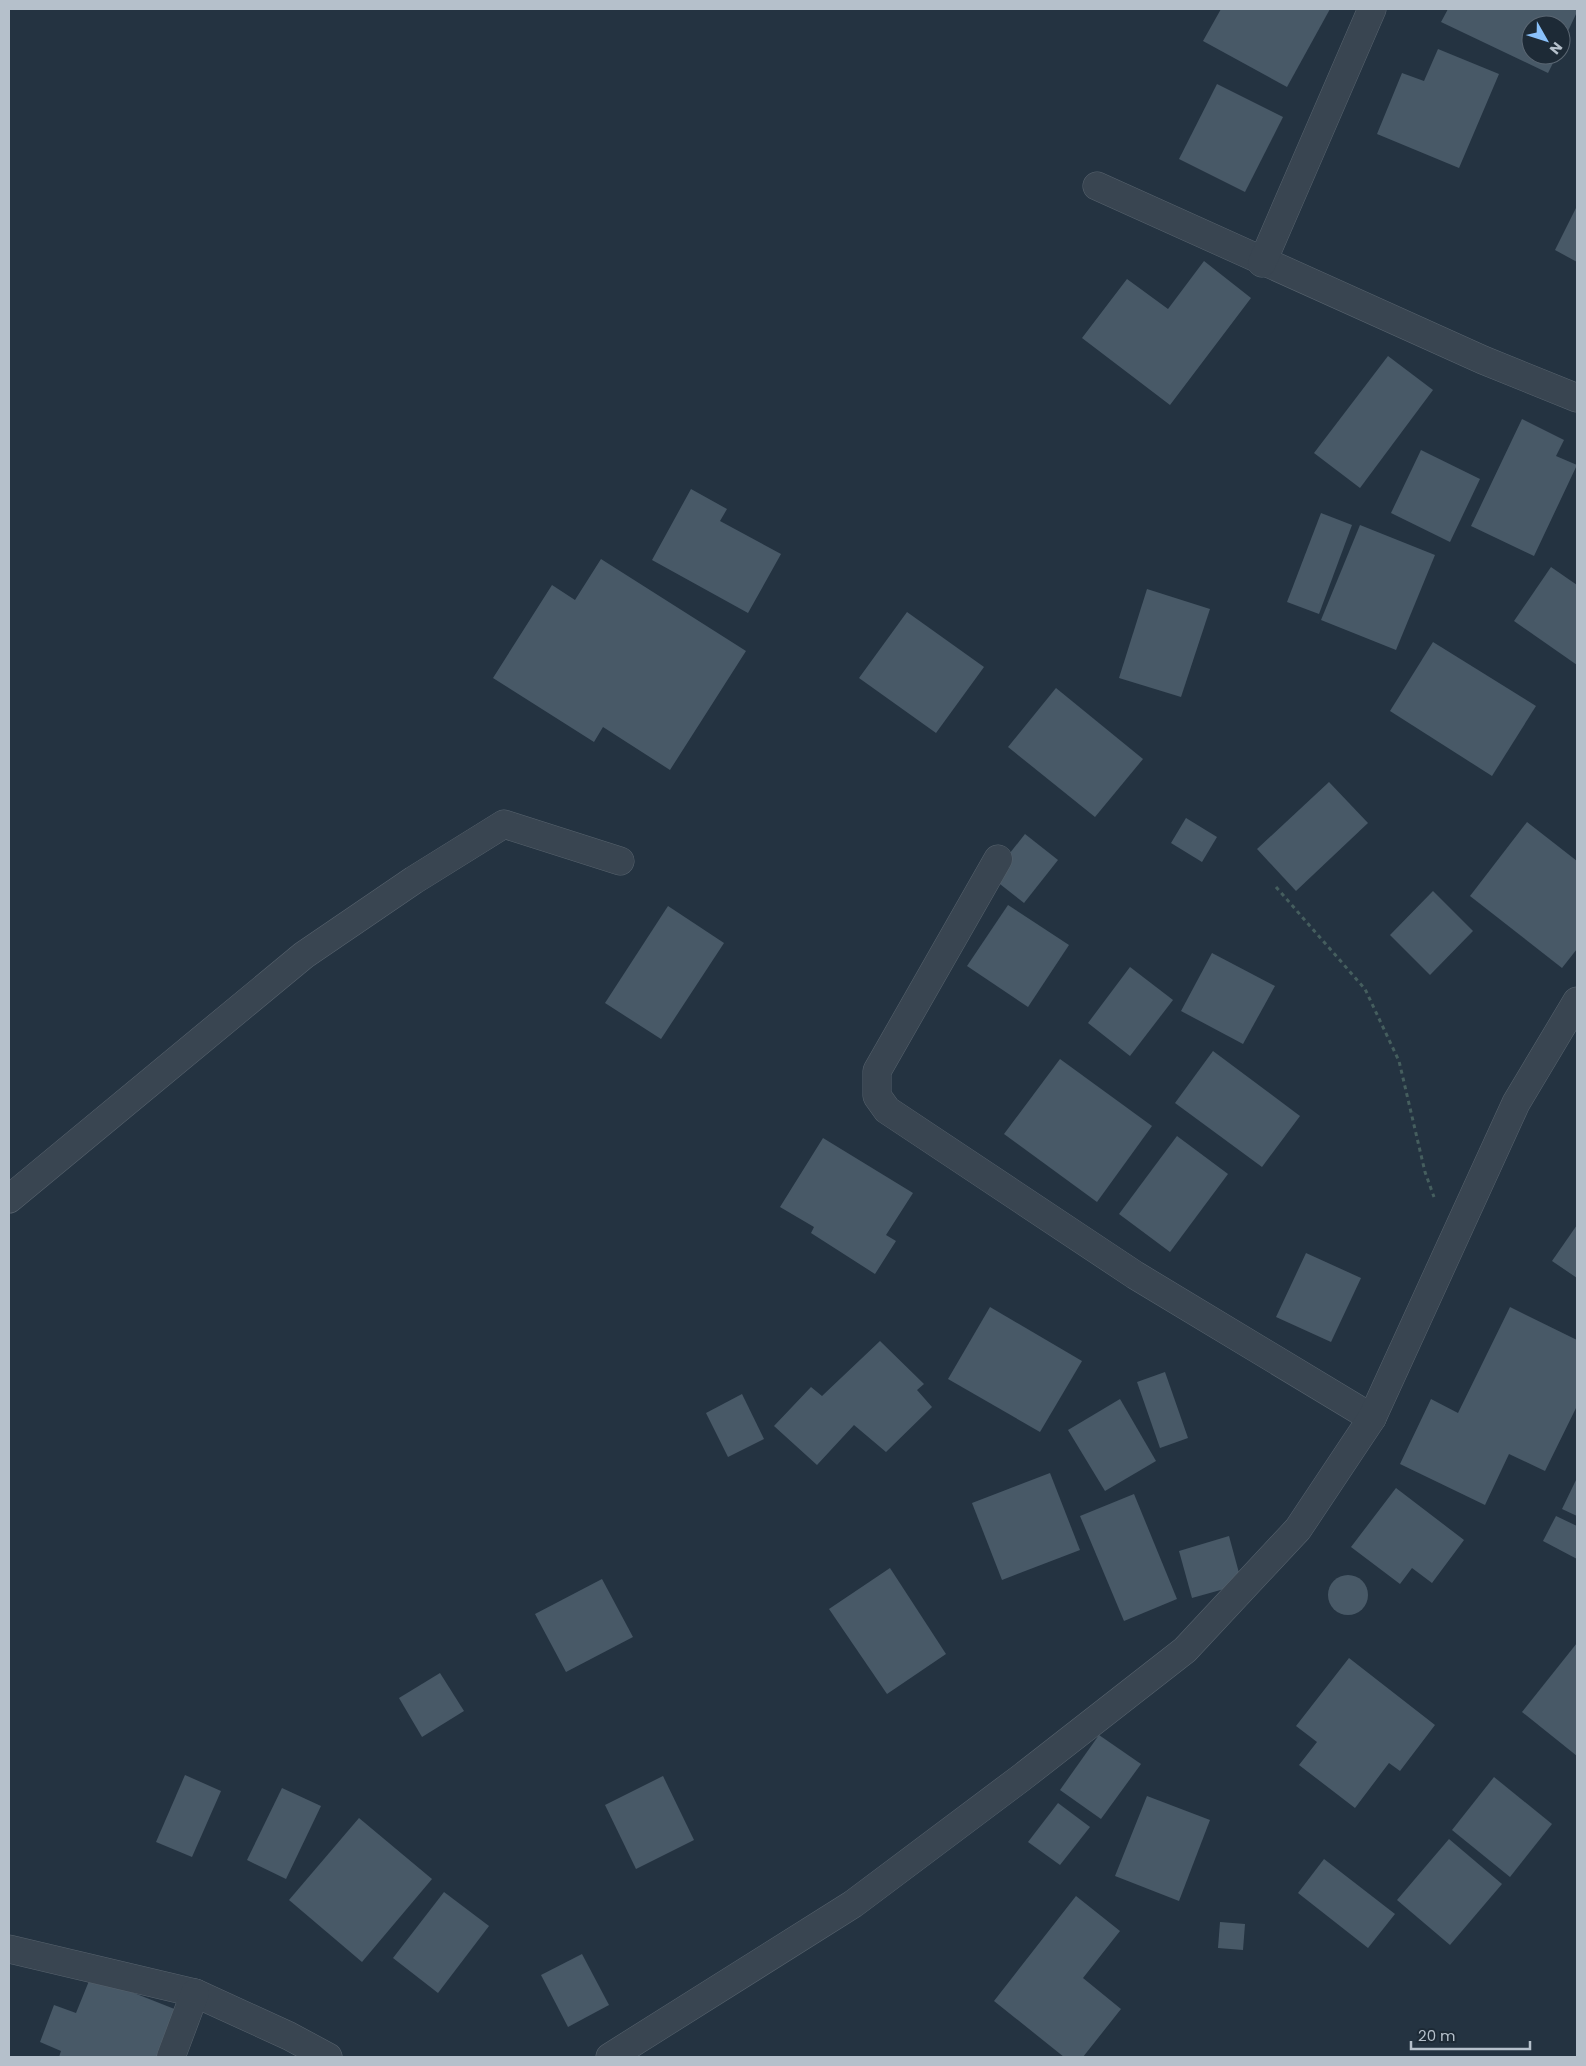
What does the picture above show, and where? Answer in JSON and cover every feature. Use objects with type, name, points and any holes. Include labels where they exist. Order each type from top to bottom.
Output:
[{"type":"street","points":[[1262,262],[1372,9]]},
{"type":"street","points":[[1097,186],[1483,360],[1577,398]]},
{"type":"street","points":[[9,1199],[304,955],[414,880],[504,824],[620,860]]},
{"type":"street","points":[[998,859],[877,1071],[877,1096],[888,1110],[1135,1275],[1372,1418]]},
{"type":"street","points":[[610,2057],[853,1904],[1185,1650],[1298,1529],[1372,1418],[1451,1242],[1516,1104],[1577,1001]]},
{"type":"street","points":[[9,1949],[195,1993],[289,2036],[328,2057]]},
{"type":"street","points":[[171,2057],[195,1993]]},
{"type":"path","points":[[1276,887],[1365,988],[1398,1061],[1425,1172],[1451,1242]]},
{"type":"building","points":[[1221,9],[1330,9],[1287,87],[1203,41]]},
{"type":"building","points":[[1448,9],[1577,9],[1571,25],[1571,15],[1521,15],[1521,60],[1441,22]]},
{"type":"building","points":[[1438,49],[1499,74],[1459,168],[1377,134],[1402,73],[1424,81]]},
{"type":"building","points":[[1531,65],[1552,65],[1548,73]]},
{"type":"building","points":[[1217,84],[1283,117],[1245,192],[1179,159]]},
{"type":"building","points":[[1577,206],[1577,262],[1555,250]]},
{"type":"building","points":[[1204,261],[1251,298],[1170,405],[1082,338],[1127,279],[1168,309]]},
{"type":"building","points":[[1388,356],[1433,390],[1360,488],[1314,453]]},
{"type":"building","points":[[1522,419],[1564,440],[1556,456],[1577,465],[1534,556],[1471,526]]},
{"type":"building","points":[[1421,450],[1480,479],[1450,542],[1391,513]]},
{"type":"building","points":[[691,489],[727,509],[720,521],[781,554],[748,613],[652,560]]},
{"type":"building","points":[[1321,513],[1352,525],[1319,614],[1287,602]]},
{"type":"building","points":[[1360,525],[1435,555],[1396,650],[1321,620]]},
{"type":"building","points":[[601,559],[746,651],[670,770],[603,727],[594,742],[493,678],[552,585],[575,600]]},
{"type":"building","points":[[1551,567],[1577,585],[1577,665],[1514,621]]},
{"type":"building","points":[[1147,589],[1210,609],[1181,697],[1119,678]]},
{"type":"building","points":[[907,612],[984,667],[936,733],[859,678]]},
{"type":"building","points":[[1433,642],[1536,706],[1492,776],[1390,711]]},
{"type":"building","points":[[1056,688],[1143,759],[1095,817],[1008,747]]},
{"type":"building","points":[[1329,782],[1368,823],[1296,891],[1257,849]]},
{"type":"building","points":[[1186,818],[1217,837],[1202,862],[1171,843]]},
{"type":"building","points":[[1527,822],[1577,861],[1577,949],[1562,968],[1470,896]]},
{"type":"building","points":[[1025,834],[1058,860],[1024,903],[991,877]]},
{"type":"building","points":[[1433,891],[1473,931],[1430,975],[1390,935]]},
{"type":"building","points":[[1008,905],[1069,945],[1028,1007],[967,966]]},
{"type":"building","points":[[668,906],[724,943],[661,1039],[605,1003]]},
{"type":"building","points":[[1212,953],[1275,986],[1243,1044],[1181,1011]]},
{"type":"building","points":[[1130,967],[1173,1000],[1130,1056],[1088,1023]]},
{"type":"building","points":[[1213,1051],[1300,1116],[1262,1167],[1175,1103]]},
{"type":"building","points":[[1060,1059],[1152,1126],[1097,1202],[1004,1134]]},
{"type":"building","points":[[1177,1136],[1228,1174],[1170,1252],[1119,1214]]},
{"type":"building","points":[[823,1138],[913,1193],[886,1235],[896,1241],[875,1274],[811,1233],[814,1227],[780,1207]]},
{"type":"building","points":[[1577,1225],[1577,1278],[1552,1261]]},
{"type":"building","points":[[1306,1253],[1361,1278],[1331,1342],[1276,1317]]},
{"type":"building","points":[[990,1307],[1082,1361],[1040,1432],[948,1379]]},
{"type":"building","points":[[1510,1307],[1577,1340],[1577,1406],[1545,1471],[1509,1454],[1485,1505],[1400,1464],[1431,1399],[1458,1413]]},
{"type":"building","points":[[880,1341],[924,1384],[917,1390],[932,1407],[886,1452],[854,1425],[817,1465],[774,1426],[811,1387],[822,1396]]},
{"type":"building","points":[[1165,1372],[1188,1438],[1160,1448],[1137,1382]]},
{"type":"building","points":[[742,1394],[764,1439],[728,1457],[706,1413]]},
{"type":"building","points":[[1120,1399],[1156,1461],[1105,1491],[1068,1430]]},
{"type":"building","points":[[1050,1473],[1080,1550],[1002,1580],[972,1503]]},
{"type":"building","points":[[1577,1478],[1577,1516],[1562,1509]]},
{"type":"building","points":[[1396,1488],[1464,1540],[1432,1583],[1412,1568],[1400,1584],[1351,1547]]},
{"type":"building","points":[[1134,1494],[1177,1599],[1124,1621],[1080,1516]]},
{"type":"building","points":[[1556,1516],[1577,1526],[1577,1559],[1543,1541]]},
{"type":"building","points":[[1229,1536],[1242,1584],[1192,1598],[1179,1551]]},
{"type":"building","points":[[890,1568],[946,1654],[887,1694],[829,1609]]},
{"type":"building","points":[[1352,1575],[1359,1578],[1365,1584],[1368,1595],[1367,1603],[1359,1612],[1352,1615],[1344,1615],[1337,1612],[1329,1603],[1328,1591],[1331,1584],[1340,1576]]},
{"type":"building","points":[[602,1579],[633,1637],[566,1672],[535,1614]]},
{"type":"building","points":[[1577,1643],[1577,1756],[1522,1712]]},
{"type":"building","points":[[1349,1658],[1435,1725],[1400,1771],[1389,1763],[1355,1808],[1299,1765],[1317,1742],[1296,1726]]},
{"type":"building","points":[[440,1673],[464,1711],[422,1737],[399,1698]]},
{"type":"building","points":[[1099,1735],[1141,1764],[1101,1819],[1060,1790]]},
{"type":"building","points":[[185,1775],[221,1791],[192,1857],[156,1842]]},
{"type":"building","points":[[663,1776],[694,1840],[636,1869],[605,1805]]},
{"type":"building","points":[[1494,1777],[1552,1824],[1510,1877],[1452,1830]]},
{"type":"building","points":[[282,1788],[321,1806],[286,1879],[247,1860]]},
{"type":"building","points":[[1147,1796],[1210,1820],[1179,1901],[1115,1876]]},
{"type":"building","points":[[1058,1803],[1090,1827],[1060,1865],[1028,1842]]},
{"type":"building","points":[[359,1818],[432,1879],[362,1962],[289,1900]]},
{"type":"building","points":[[1449,1839],[1502,1884],[1450,1945],[1397,1900]]},
{"type":"building","points":[[1324,1859],[1395,1914],[1368,1948],[1298,1893]]},
{"type":"building","points":[[444,1892],[489,1926],[438,1993],[393,1958]]},
{"type":"building","points":[[1076,1896],[1120,1931],[1083,1978],[1121,2009],[1083,2057],[1064,2057],[994,2001]]},
{"type":"building","points":[[1220,1922],[1245,1924],[1243,1950],[1218,1948]]},
{"type":"building","points":[[582,1954],[609,2005],[568,2027],[541,1975]]},
{"type":"building","points":[[91,1976],[177,2010],[158,2057],[59,2057],[61,2051],[40,2042],[54,2005],[76,2013]]}]
